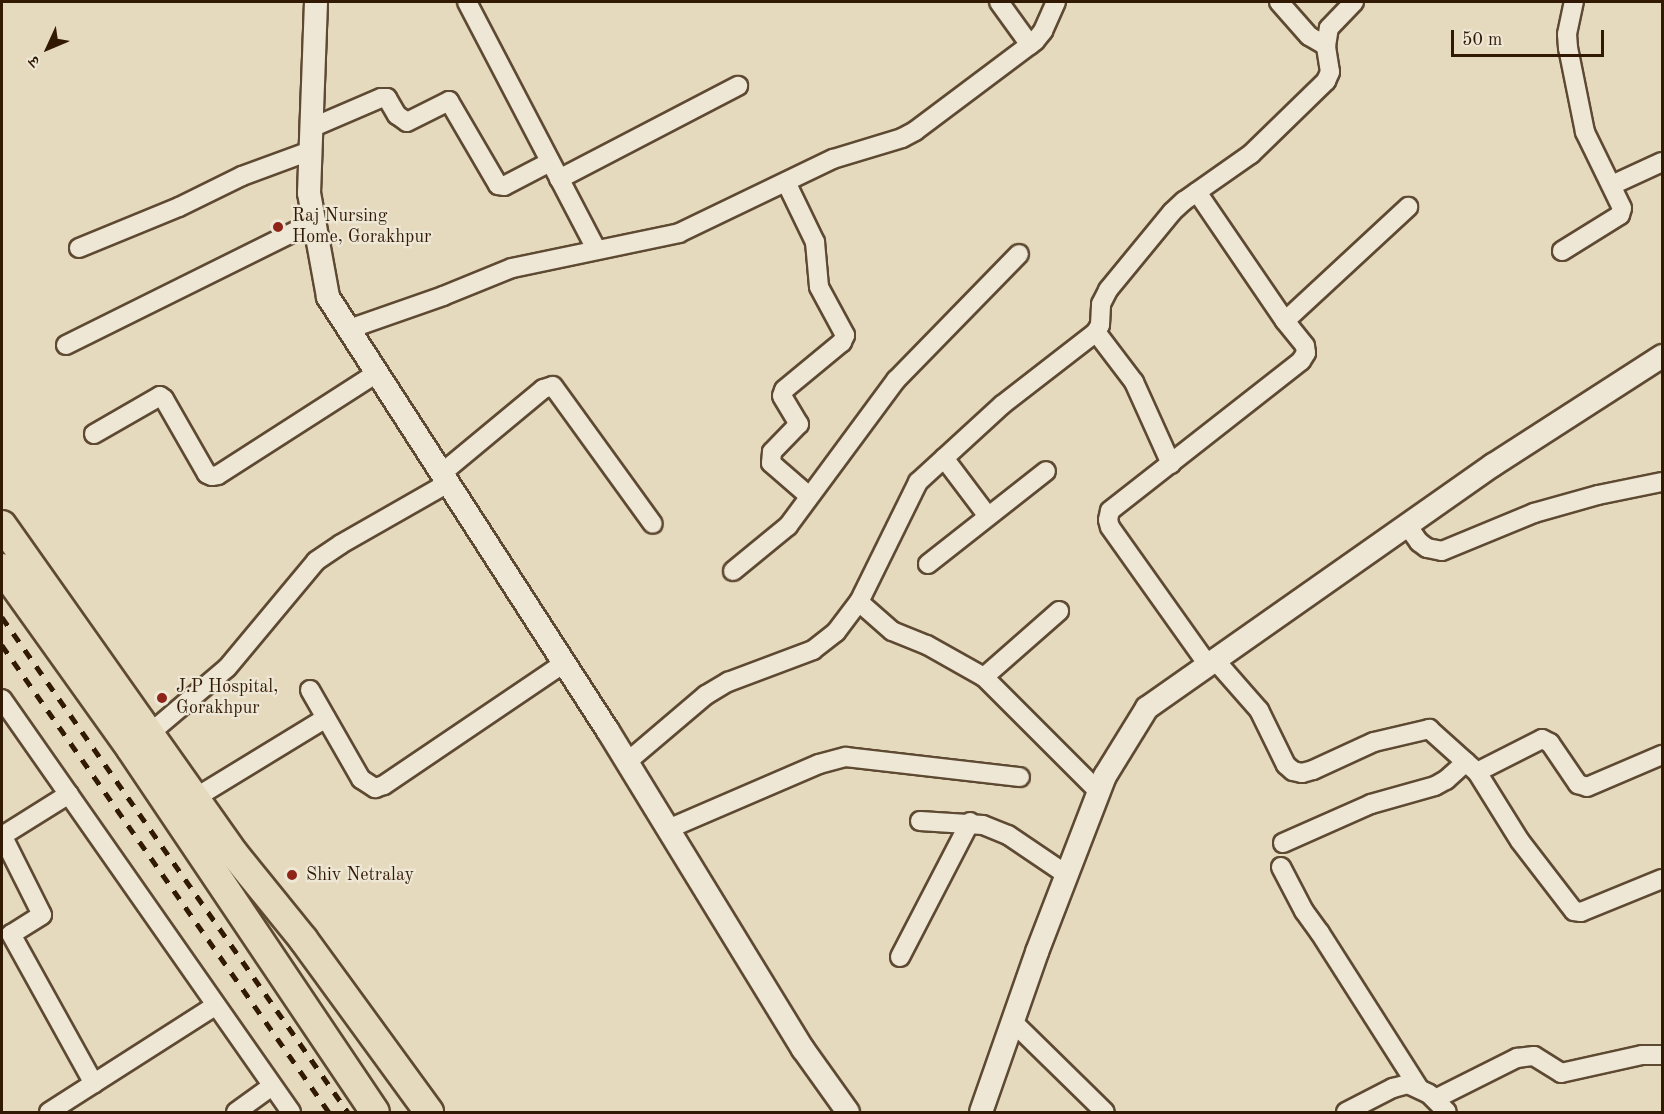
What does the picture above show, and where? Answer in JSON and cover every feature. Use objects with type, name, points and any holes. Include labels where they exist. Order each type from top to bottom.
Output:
[{"type":"main road","points":[[2,525],[140,741],[243,919],[375,1113]]},
{"type":"main road","points":[[2,568],[140,741],[195,798],[235,855],[303,939],[429,1113]]},
{"type":"street","points":[[316,2],[309,193],[328,297],[627,762],[803,1049],[848,1113]]},
{"type":"street","points":[[467,2],[596,249]]},
{"type":"street","points":[[999,2],[1030,45]]},
{"type":"street","points":[[349,329],[443,296],[512,268],[680,233],[833,159],[902,138],[915,131],[1030,45],[1043,31],[1056,2]]},
{"type":"street","points":[[1280,2],[1309,36],[1326,46]]},
{"type":"street","points":[[627,762],[713,691],[746,675],[813,650],[836,633],[859,602],[903,518],[911,493],[918,482],[1002,405],[1096,332],[1100,325],[1101,304],[1108,290],[1173,212],[1251,154],[1326,81],[1330,60],[1326,46],[1329,28],[1354,2]]},
{"type":"street","points":[[1562,251],[1620,215],[1622,208],[1585,132],[1567,34],[1574,2]]},
{"type":"street","points":[[559,179],[738,86]]},
{"type":"street","points":[[310,128],[381,98],[387,98],[397,115],[407,122],[449,101],[498,185],[504,186],[550,162]]},
{"type":"street","points":[[79,248],[179,207],[242,176],[310,151]]},
{"type":"street","points":[[1612,185],[1662,162]]},
{"type":"street","points":[[786,182],[815,242],[816,280],[845,335],[842,342],[784,390],[782,396],[799,424],[772,452],[771,463],[809,496]]},
{"type":"street","points":[[1197,192],[1305,345],[1306,353],[1301,361],[1110,511],[1108,520],[1212,662],[1259,710],[1286,765],[1293,771],[1302,773],[1313,770],[1374,742],[1429,729],[1472,767],[1520,841],[1574,911],[1581,912],[1662,879]]},
{"type":"street","points":[[1286,321],[1408,207]]},
{"type":"street","points":[[66,345],[314,222]]},
{"type":"street","points":[[733,572],[783,531],[896,380],[1019,254]]},
{"type":"street","points":[[1096,332],[1134,382],[1171,464]]},
{"type":"street","points":[[981,1113],[1105,776],[1147,708],[1493,465],[1662,356]]},
{"type":"street","points":[[94,434],[160,396],[164,399],[207,474],[212,476],[377,374]]},
{"type":"street","points":[[140,741],[227,668],[316,561],[445,478],[543,389],[553,386],[653,524]]},
{"type":"street","points":[[944,458],[987,515]]},
{"type":"street","points":[[928,564],[987,515],[1046,471]]},
{"type":"street","points":[[1407,525],[1427,549],[1442,551],[1534,513],[1598,495],[1662,482]]},
{"type":"street","points":[[859,602],[892,631],[927,645],[984,677],[1099,792]]},
{"type":"street","points":[[984,677],[1059,611]]},
{"type":"street","points":[[310,690],[361,779],[375,788],[384,785],[564,663]]},
{"type":"street","points":[[2,699],[291,1113]]},
{"type":"street","points":[[195,798],[326,718]]},
{"type":"street","points":[[1283,843],[1371,804],[1435,786],[1472,767],[1542,740],[1550,742],[1578,784],[1587,788],[1662,755]]},
{"type":"street","points":[[668,829],[819,764],[846,757],[1020,777]]},
{"type":"street","points":[[69,794],[2,835],[42,915],[11,934],[94,1084]]},
{"type":"street","points":[[920,821],[970,822],[1008,835],[1067,876]]},
{"type":"street","points":[[900,957],[970,822]]},
{"type":"street","points":[[1281,867],[1304,911],[1418,1087],[1441,1106],[1517,1058],[1534,1056],[1561,1073],[1642,1055],[1662,1055]]},
{"type":"street","points":[[49,1113],[216,1005]]},
{"type":"street","points":[[1014,1023],[1105,1113]]},
{"type":"street","points":[[1346,1113],[1393,1088],[1408,1084],[1418,1087]]},
{"type":"street","points":[[236,1113],[272,1086]]},
{"type":"railway","points":[[2,617],[348,1112]]},
{"type":"railway","points":[[2,645],[329,1112]]},
{"type":"place","name":"Raj Nursing Home, Gorakhpur","points":[[278,227]]},
{"type":"place","name":"J.P Hospital, Gorakhpur","points":[[162,698]]},
{"type":"place","name":"Shiv Netralay","points":[[292,875]]}]
